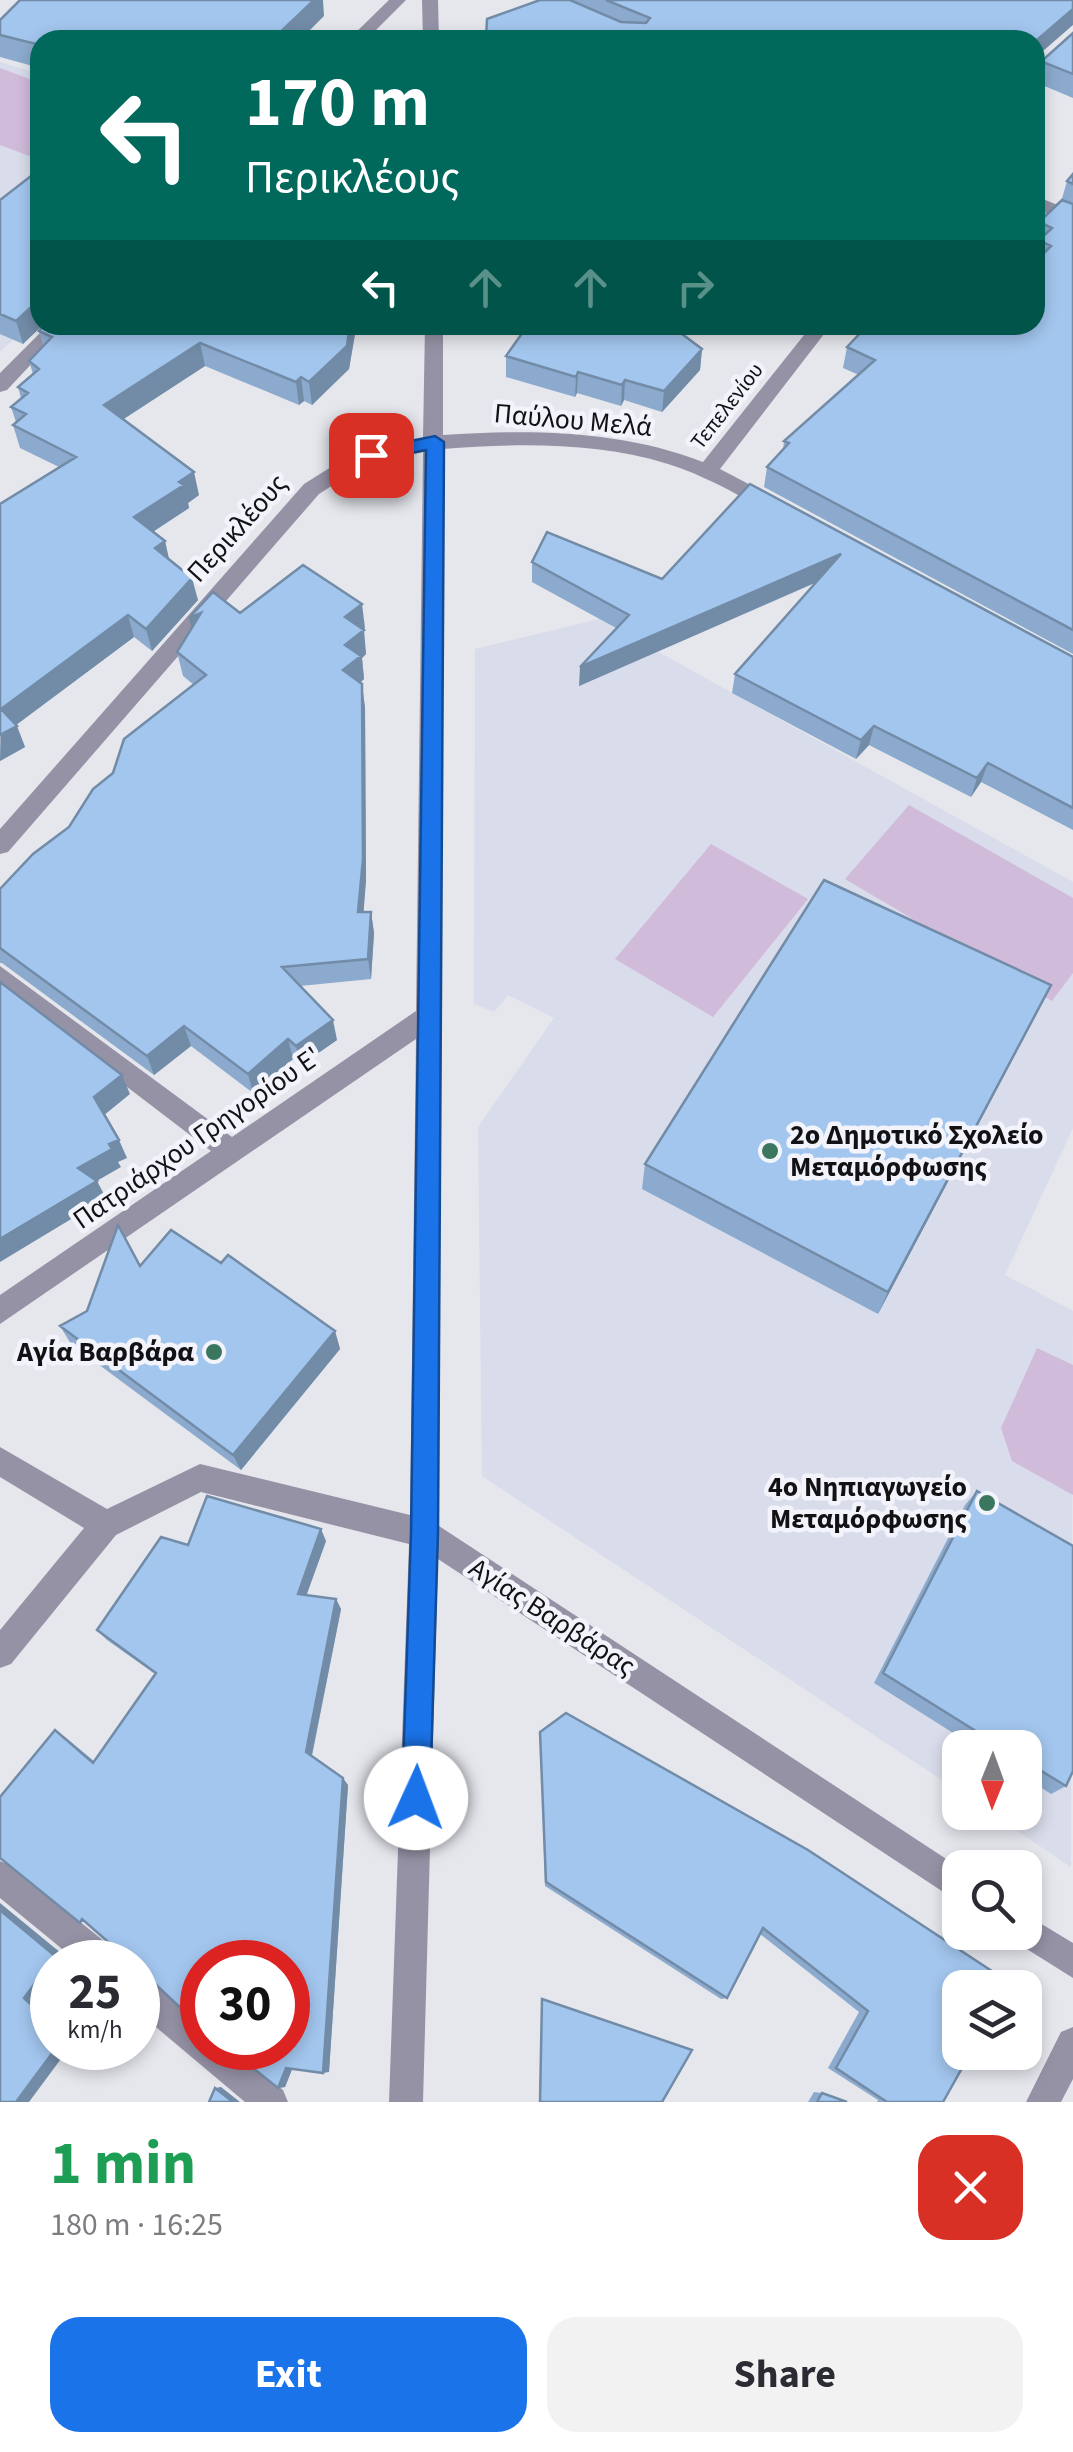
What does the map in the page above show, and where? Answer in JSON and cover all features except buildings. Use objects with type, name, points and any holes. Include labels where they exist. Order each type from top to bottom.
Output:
[{"type":"street","points":[[366,30],[398,0]]},
{"type":"street","points":[[430,0],[430,30]]},
{"type":"street","points":[[1045,206],[1073,218]]},
{"type":"street","points":[[0,385],[49,335]]},
{"type":"street","points":[[406,2102],[424,1533],[434,335]]},
{"type":"street","name":"Τεπελενίου","points":[[708,470],[814,335]]},
{"type":"street","name":"Παύλου Μελά","points":[[435,442],[481,439],[593,445],[657,454],[708,470],[795,518]]},
{"type":"street","name":"Περικλέους","points":[[0,845],[184,631],[322,480],[371,455],[435,442]]},
{"type":"street","points":[[0,976],[230,1150]]},
{"type":"street","name":"Πατριάρχου Γρηγορίου Ε'","points":[[0,1311],[429,1016]]},
{"type":"street","points":[[0,1461],[106,1525],[0,1653]]},
{"type":"street","name":"Αγίας Βαρβάρας","points":[[106,1525],[200,1478],[424,1533],[942,1875]]},
{"type":"street","points":[[0,1877],[76,1940]]},
{"type":"street","points":[[1042,1941],[1073,1962]]},
{"type":"street","points":[[160,2009],[180,2026]]},
{"type":"street","points":[[1043,2102],[1073,2044]]},
{"type":"street","points":[[233,2070],[271,2102]]},
{"type":"shaded area","points":[[0,62],[30,71],[30,324],[0,352]]},
{"type":"shaded area","points":[[0,68],[30,79],[30,156],[0,145]]},
{"type":"shaded area","name":"2ο Δημοτικό Σχολείο Μεταμόρφωσης","points":[[599,619],[1073,882],[1073,1128],[1005,1275],[1073,1311],[1071,1867],[1016,1830],[1042,1830],[1042,1730],[942,1730],[942,1780],[482,1476],[478,1127],[554,1018],[508,995],[494,1012],[474,1004],[475,649]]},
{"type":"shaded area","points":[[909,805],[1073,898],[1073,973],[1052,1001],[845,879]]},
{"type":"shaded area","points":[[711,844],[808,899],[713,1017],[615,959]]},
{"type":"shaded area","points":[[1037,1348],[1073,1365],[1073,1495],[1012,1461],[1001,1428]]},
{"type":"place","name":"2ο Δημοτικό Σχολείο Μεταμόρφωσης","points":[[770,1151]]},
{"type":"place","name":"Αγία Βαρβάρα","points":[[214,1352]]},
{"type":"place","name":"4ο Νηπιαγωγείο Μεταμόρφωσης","points":[[987,1503]]},
{"type":"route","points":[[371,455],[435,442],[424,1533],[416,1798]]}]
